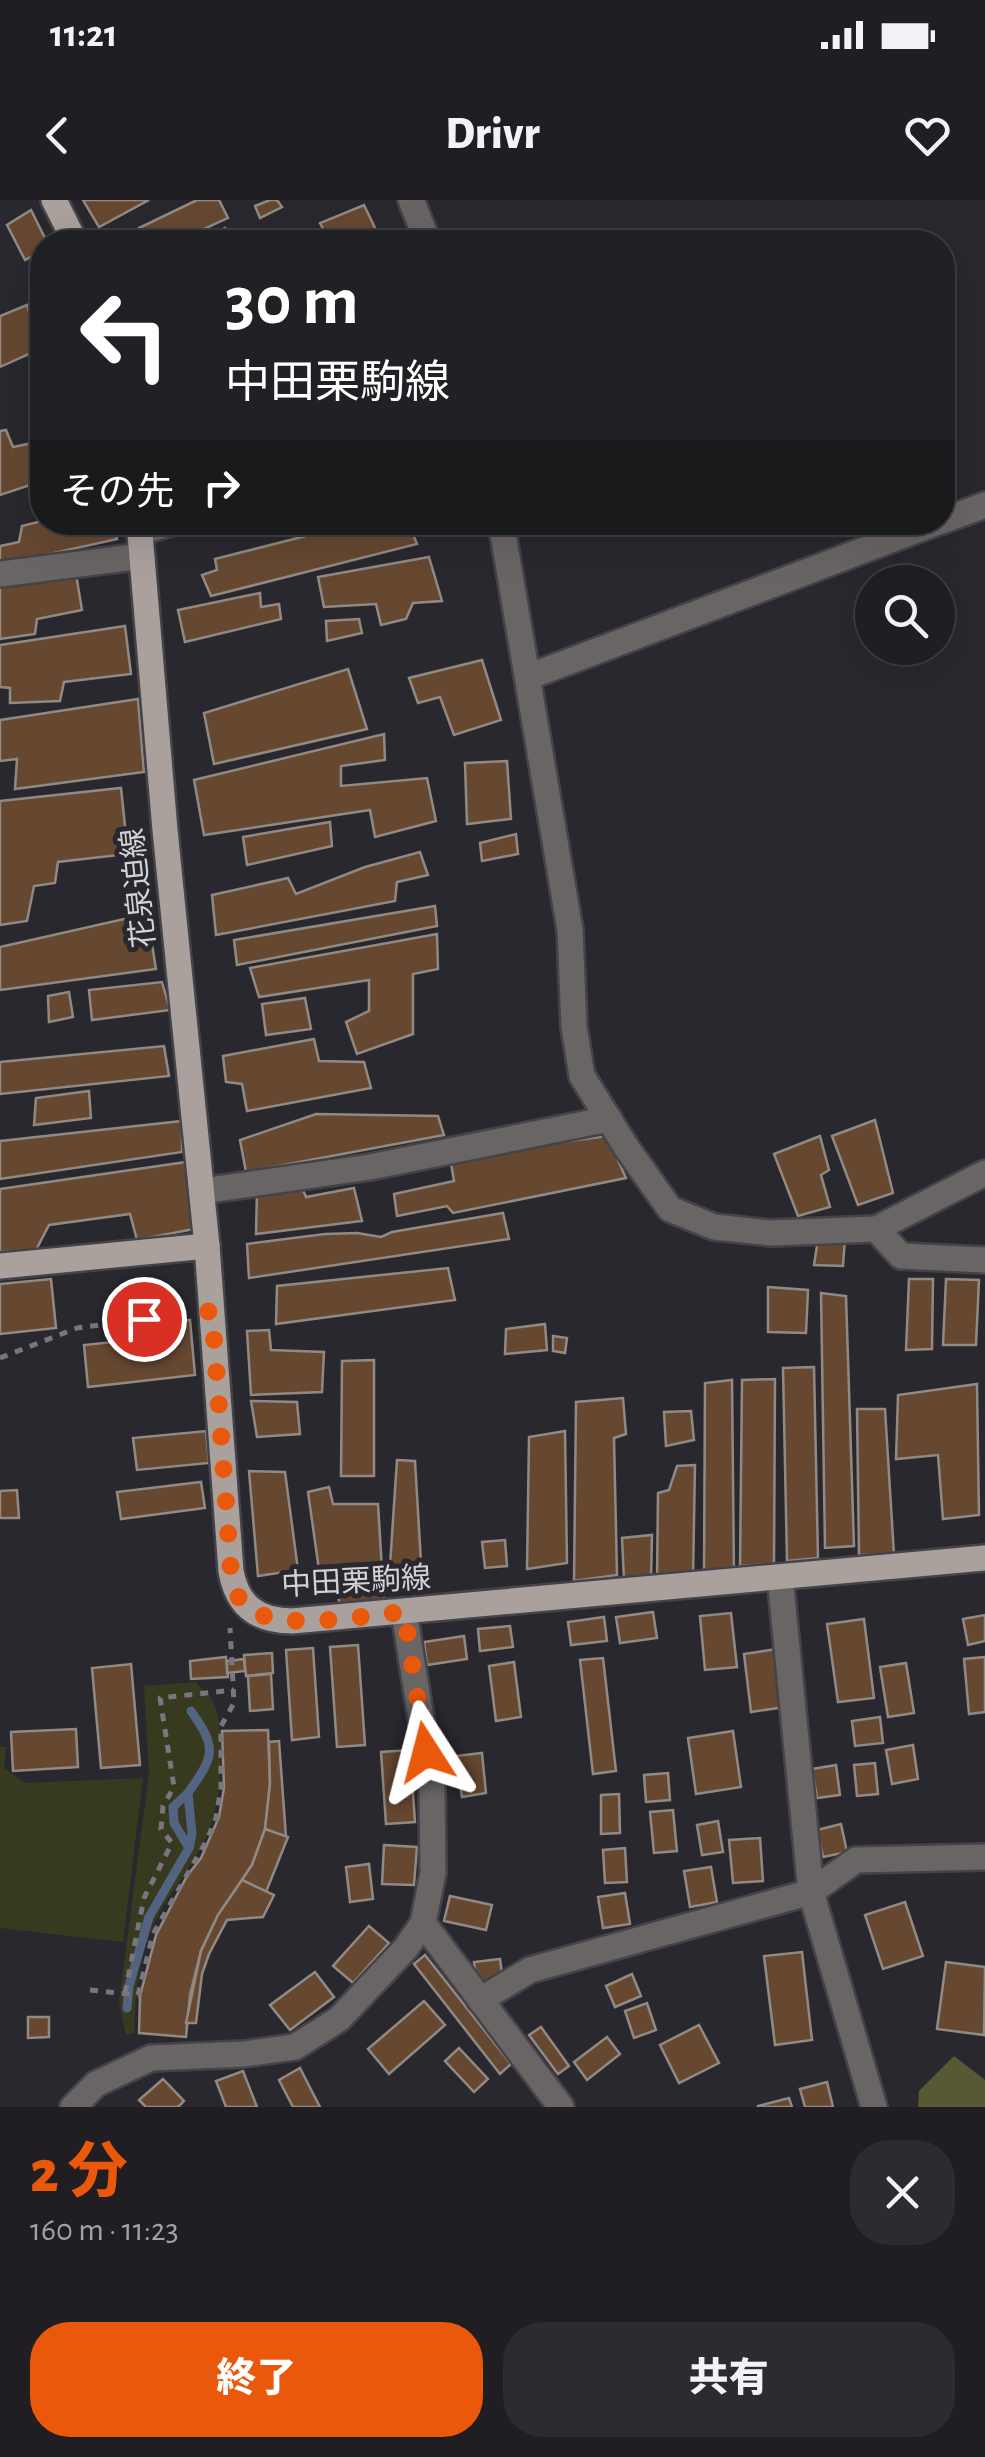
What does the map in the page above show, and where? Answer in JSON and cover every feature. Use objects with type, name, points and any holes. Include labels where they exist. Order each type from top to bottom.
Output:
[{"type":"main road","points":[[54,200],[69,230]]},
{"type":"main road","name":"花泉迫線","points":[[140,537],[165,830],[208,1246]]},
{"type":"main road","points":[[0,1266],[208,1246]]},
{"type":"main road","name":"中田栗駒線","points":[[208,1246],[234,1589],[244,1606],[275,1621],[985,1558]]},
{"type":"street","points":[[411,200],[423,230]]},
{"type":"street","points":[[955,516],[985,505]]},
{"type":"street","points":[[503,535],[570,930],[574,1027],[582,1076],[670,1210],[714,1228],[770,1233],[876,1229],[985,1173]]},
{"type":"street","points":[[528,676],[905,535]]},
{"type":"street","points":[[0,574],[140,537]]},
{"type":"street","points":[[202,1191],[370,1167],[609,1119]]},
{"type":"street","points":[[876,1229],[901,1256],[985,1260]]},
{"type":"street","points":[[780,1577],[811,1892],[874,2107]]},
{"type":"street","points":[[72,2107],[96,2084],[151,2058],[244,2054],[295,2047],[340,2019],[406,1948],[423,1923],[433,1873],[432,1787],[404,1612]]},
{"type":"street","points":[[480,2000],[530,1970],[811,1892],[856,1860],[985,1857]]},
{"type":"street","points":[[423,1923],[561,2107]]},
{"type":"path","points":[[0,1358],[77,1328],[212,1311]]},
{"type":"path","points":[[90,1990],[138,1994],[153,1934],[216,1818],[221,1788],[220,1726],[234,1703],[230,1628]]},
{"type":"path","points":[[125,1993],[144,1898],[172,1843],[161,1829],[163,1806],[174,1786],[160,1698],[234,1690]]},
{"type":"green space","points":[[196,1682],[214,1703],[219,1721],[221,1756],[215,1812],[204,1842],[150,1934],[138,1983],[135,2033],[126,2035],[119,2002],[149,1774],[144,1686]]},
{"type":"green space","points":[[0,1747],[6,1747],[4,1768],[25,1783],[143,1778],[123,1942],[0,1928]]},
{"type":"green space","points":[[954,2056],[985,2080],[985,2107],[918,2107],[919,2091]]},
{"type":"building","points":[[83,200],[149,200],[99,227]]},
{"type":"building","points":[[197,200],[219,200],[228,218],[202,230],[139,228]]},
{"type":"building","points":[[277,200],[282,207],[260,218],[255,206]]},
{"type":"building","points":[[364,205],[376,230],[324,230],[320,223]]},
{"type":"building","points":[[31,210],[41,230],[30,230],[30,257],[25,260],[7,225]]},
{"type":"building","points":[[27,305],[30,315],[30,354],[0,367],[0,316]]},
{"type":"building","points":[[6,430],[13,447],[30,443],[30,485],[0,495],[0,431]]},
{"type":"building","points":[[30,524],[30,535],[116,535],[117,539],[0,565],[0,546],[19,542],[22,526]]},
{"type":"building","points":[[310,535],[413,535],[417,544],[211,596],[202,575],[217,570],[215,559]]},
{"type":"building","points":[[429,557],[442,601],[413,603],[406,619],[381,625],[376,604],[324,607],[318,577]]},
{"type":"building","points":[[76,574],[82,610],[37,619],[35,634],[0,639],[0,581]]},
{"type":"building","points":[[260,593],[261,607],[279,604],[281,619],[185,642],[178,610]]},
{"type":"building","points":[[359,619],[362,633],[327,641],[326,621]]},
{"type":"building","points":[[125,626],[131,674],[64,682],[60,701],[10,703],[10,688],[0,687],[0,645]]},
{"type":"building","points":[[482,660],[501,720],[454,735],[440,697],[418,703],[409,678]]},
{"type":"building","points":[[348,669],[367,729],[214,764],[204,713]]},
{"type":"building","points":[[138,699],[144,772],[15,789],[17,759],[0,761],[0,720]]},
{"type":"building","points":[[384,734],[385,760],[341,766],[341,786],[427,778],[436,821],[375,837],[370,810],[204,835],[194,780]]},
{"type":"building","points":[[507,761],[511,819],[467,824],[465,763]]},
{"type":"building","points":[[121,788],[128,854],[58,862],[55,883],[34,886],[27,921],[0,925],[0,801]]},
{"type":"building","points":[[330,822],[332,846],[247,865],[243,837]]},
{"type":"building","points":[[516,834],[518,854],[482,861],[480,843]]},
{"type":"building","points":[[420,852],[428,875],[397,882],[395,901],[216,935],[212,895],[288,878],[296,894],[365,867]]},
{"type":"building","points":[[435,906],[437,926],[237,965],[234,940]]},
{"type":"building","points":[[124,919],[150,932],[156,969],[0,990],[0,947]]},
{"type":"building","points":[[437,934],[438,969],[413,974],[413,1034],[357,1054],[346,1022],[369,1011],[369,980],[259,997],[250,968]]},
{"type":"building","points":[[162,982],[170,1010],[92,1020],[89,990]]},
{"type":"building","points":[[69,992],[73,1017],[49,1022],[48,996]]},
{"type":"building","points":[[305,998],[311,1029],[266,1035],[262,1004]]},
{"type":"building","points":[[314,1039],[319,1061],[364,1062],[371,1088],[247,1111],[242,1084],[226,1082],[223,1056]]},
{"type":"building","points":[[164,1046],[169,1076],[0,1094],[0,1062]]},
{"type":"building","points":[[89,1091],[91,1118],[34,1125],[36,1098]]},
{"type":"building","points":[[316,1114],[438,1116],[444,1135],[246,1172],[240,1140]]},
{"type":"building","points":[[875,1120],[893,1193],[858,1205],[832,1136]]},
{"type":"building","points":[[182,1121],[182,1152],[0,1179],[0,1141]]},
{"type":"building","points":[[607,1136],[626,1178],[453,1213],[447,1206],[397,1216],[394,1194],[454,1181],[450,1157]]},
{"type":"building","points":[[820,1136],[829,1170],[821,1175],[830,1207],[798,1216],[774,1154]]},
{"type":"building","points":[[186,1162],[194,1229],[137,1240],[130,1214],[49,1225],[36,1250],[0,1252],[0,1189]]},
{"type":"building","points":[[301,1185],[306,1197],[354,1188],[362,1221],[256,1234],[257,1190]]},
{"type":"building","points":[[503,1213],[509,1239],[249,1278],[247,1244],[325,1234],[381,1237]]},
{"type":"building","points":[[845,1238],[843,1266],[814,1265],[818,1239]]},
{"type":"building","points":[[448,1268],[455,1300],[276,1324],[277,1286]]},
{"type":"building","points":[[51,1279],[56,1328],[0,1334],[0,1284]]},
{"type":"building","points":[[909,1279],[933,1279],[932,1349],[906,1350]]},
{"type":"building","points":[[946,1279],[979,1280],[976,1345],[943,1345]]},
{"type":"building","points":[[768,1287],[808,1290],[806,1333],[768,1332]]},
{"type":"building","points":[[821,1293],[846,1296],[854,1546],[825,1548]]},
{"type":"building","points":[[190,1320],[195,1375],[88,1387],[84,1345],[160,1337],[158,1324]]},
{"type":"building","points":[[545,1324],[547,1350],[505,1354],[506,1329]]},
{"type":"building","points":[[269,1330],[271,1350],[324,1352],[322,1392],[251,1395],[247,1331]]},
{"type":"building","points":[[553,1336],[567,1338],[565,1353],[553,1351]]},
{"type":"building","points":[[374,1360],[374,1476],[341,1476],[342,1361]]},
{"type":"building","points":[[814,1367],[818,1558],[787,1561],[783,1368]]},
{"type":"building","points":[[775,1379],[774,1564],[740,1566],[742,1380]]},
{"type":"building","points":[[732,1380],[734,1575],[704,1574],[705,1383]]},
{"type":"building","points":[[977,1384],[979,1515],[943,1519],[938,1455],[896,1459],[898,1395]]},
{"type":"building","points":[[623,1398],[626,1434],[614,1438],[617,1575],[574,1581],[576,1402]]},
{"type":"building","points":[[251,1401],[297,1402],[300,1434],[257,1437]]},
{"type":"building","points":[[857,1409],[885,1409],[894,1555],[859,1555]]},
{"type":"building","points":[[691,1411],[694,1440],[666,1446],[664,1412]]},
{"type":"building","points":[[206,1431],[209,1463],[137,1470],[133,1438]]},
{"type":"building","points":[[565,1431],[567,1563],[527,1569],[529,1437]]},
{"type":"building","points":[[397,1460],[415,1461],[422,1579],[389,1580]]},
{"type":"building","points":[[695,1465],[693,1579],[657,1580],[658,1493],[669,1490],[677,1466]]},
{"type":"building","points":[[249,1471],[285,1472],[298,1570],[258,1576]]},
{"type":"building","points":[[201,1482],[205,1508],[121,1519],[117,1492]]},
{"type":"building","points":[[329,1487],[333,1504],[378,1504],[384,1602],[340,1606],[334,1575],[319,1570],[308,1492]]},
{"type":"building","points":[[17,1490],[19,1518],[0,1518],[0,1491]]},
{"type":"building","points":[[652,1535],[651,1579],[624,1580],[622,1538]]},
{"type":"building","points":[[505,1540],[507,1566],[485,1568],[482,1542]]},
{"type":"building","points":[[653,1612],[657,1638],[620,1643],[616,1617]]},
{"type":"building","points":[[731,1613],[737,1667],[705,1670],[700,1616]]},
{"type":"building","points":[[985,1615],[985,1641],[968,1645],[963,1619]]},
{"type":"building","points":[[604,1617],[607,1641],[571,1645],[568,1622]]},
{"type":"building","points":[[864,1619],[874,1698],[838,1702],[827,1624]]},
{"type":"building","points":[[510,1626],[513,1647],[480,1651],[478,1629]]},
{"type":"building","points":[[464,1636],[467,1659],[427,1665],[424,1642]]},
{"type":"building","points":[[358,1645],[365,1745],[337,1747],[330,1647]]},
{"type":"building","points":[[313,1648],[319,1737],[292,1740],[286,1650]]},
{"type":"building","points":[[777,1649],[785,1707],[751,1712],[744,1654]]},
{"type":"building","points":[[272,1653],[273,1673],[246,1676],[244,1655]]},
{"type":"building","points":[[226,1657],[228,1677],[191,1679],[190,1661]]},
{"type":"building","points":[[985,1657],[985,1712],[969,1714],[964,1659]]},
{"type":"building","points":[[603,1658],[616,1771],[593,1774],[580,1660]]},
{"type":"building","points":[[244,1659],[245,1671],[227,1673],[227,1661]]},
{"type":"building","points":[[514,1662],[521,1717],[496,1721],[489,1666]]},
{"type":"building","points":[[906,1663],[914,1713],[888,1717],[880,1667]]},
{"type":"building","points":[[131,1664],[140,1765],[101,1768],[92,1668]]},
{"type":"building","points":[[271,1674],[273,1709],[250,1711],[248,1676]]},
{"type":"building","points":[[880,1717],[883,1743],[855,1746],[852,1721]]},
{"type":"building","points":[[76,1729],[78,1767],[13,1771],[11,1732]]},
{"type":"building","points":[[268,1730],[270,1784],[265,1829],[252,1865],[218,1915],[201,1951],[190,1995],[186,2037],[139,2033],[140,1996],[156,1935],[187,1876],[201,1858],[219,1817],[224,1788],[222,1731]]},
{"type":"building","points":[[733,1731],[741,1787],[696,1794],[688,1738]]},
{"type":"building","points":[[279,1741],[286,1837],[265,1829],[269,1742]]},
{"type":"building","points":[[913,1745],[918,1779],[892,1784],[886,1750]]},
{"type":"building","points":[[410,1750],[415,1822],[386,1824],[381,1752]]},
{"type":"building","points":[[482,1753],[486,1793],[462,1797],[456,1756]]},
{"type":"building","points":[[875,1763],[878,1794],[857,1796],[854,1765]]},
{"type":"building","points":[[836,1765],[840,1795],[817,1798],[812,1769]]},
{"type":"building","points":[[668,1773],[670,1800],[646,1802],[644,1775]]},
{"type":"building","points":[[619,1794],[620,1833],[601,1834],[601,1795]]},
{"type":"building","points":[[673,1810],[677,1851],[654,1853],[650,1812]]},
{"type":"building","points":[[718,1821],[723,1852],[702,1855],[697,1825]]},
{"type":"building","points":[[841,1824],[847,1852],[823,1857],[817,1830]]},
{"type":"building","points":[[265,1829],[288,1837],[266,1892],[242,1880]]},
{"type":"building","points":[[760,1838],[763,1881],[733,1883],[729,1840]]},
{"type":"building","points":[[384,1845],[417,1847],[414,1885],[382,1884]]},
{"type":"building","points":[[625,1848],[627,1882],[605,1883],[603,1850]]},
{"type":"building","points":[[369,1864],[373,1899],[350,1902],[346,1867]]},
{"type":"building","points":[[711,1867],[717,1902],[690,1907],[684,1871]]},
{"type":"building","points":[[242,1880],[274,1895],[263,1917],[227,1920],[202,1974],[196,2023],[186,2023],[201,1951],[218,1915]]},
{"type":"building","points":[[625,1893],[630,1924],[603,1928],[598,1897]]},
{"type":"building","points":[[450,1896],[492,1905],[486,1930],[444,1921]]},
{"type":"building","points":[[905,1902],[923,1956],[883,1969],[865,1915]]},
{"type":"building","points":[[369,1926],[389,1943],[353,1983],[333,1966]]},
{"type":"building","points":[[802,1952],[812,2040],[775,2045],[764,1956]]},
{"type":"building","points":[[425,1955],[511,2064],[500,2074],[414,1964]]},
{"type":"building","points":[[500,1959],[503,1981],[477,1984],[474,1962]]},
{"type":"building","points":[[946,1962],[985,1967],[984,2035],[937,2029]]},
{"type":"building","points":[[315,1972],[334,1997],[290,2030],[270,2005]]},
{"type":"building","points":[[632,1974],[641,1996],[615,2007],[606,1986]]},
{"type":"building","points":[[424,2001],[445,2025],[389,2074],[368,2049]]},
{"type":"building","points":[[647,2003],[656,2030],[634,2038],[625,2011]]},
{"type":"building","points":[[28,2017],[49,2017],[49,2037],[28,2038]]},
{"type":"building","points":[[699,2025],[719,2063],[679,2083],[660,2045]]},
{"type":"building","points":[[541,2027],[569,2066],[558,2074],[529,2035]]},
{"type":"building","points":[[607,2037],[620,2054],[587,2080],[574,2062]]},
{"type":"building","points":[[459,2048],[488,2079],[474,2092],[445,2061]]},
{"type":"building","points":[[300,2068],[320,2107],[293,2107],[279,2080]]},
{"type":"building","points":[[243,2071],[257,2107],[226,2107],[216,2081]]},
{"type":"building","points":[[163,2079],[184,2101],[178,2107],[146,2107],[139,2100]]},
{"type":"building","points":[[827,2082],[833,2107],[805,2107],[800,2089]]},
{"type":"building","points":[[789,2098],[792,2107],[758,2107],[758,2106]]},
{"type":"waterway","points":[[127,2008],[129,1986],[149,1917],[189,1848],[192,1834],[188,1793],[209,1752],[206,1735],[191,1711]]},
{"type":"waterway","points":[[188,1793],[173,1807],[174,1823],[189,1848]]},
{"type":"route","points":[[144,1319],[212,1311],[231,1572],[234,1589],[244,1606],[275,1621],[404,1612],[426,1752]]}]
